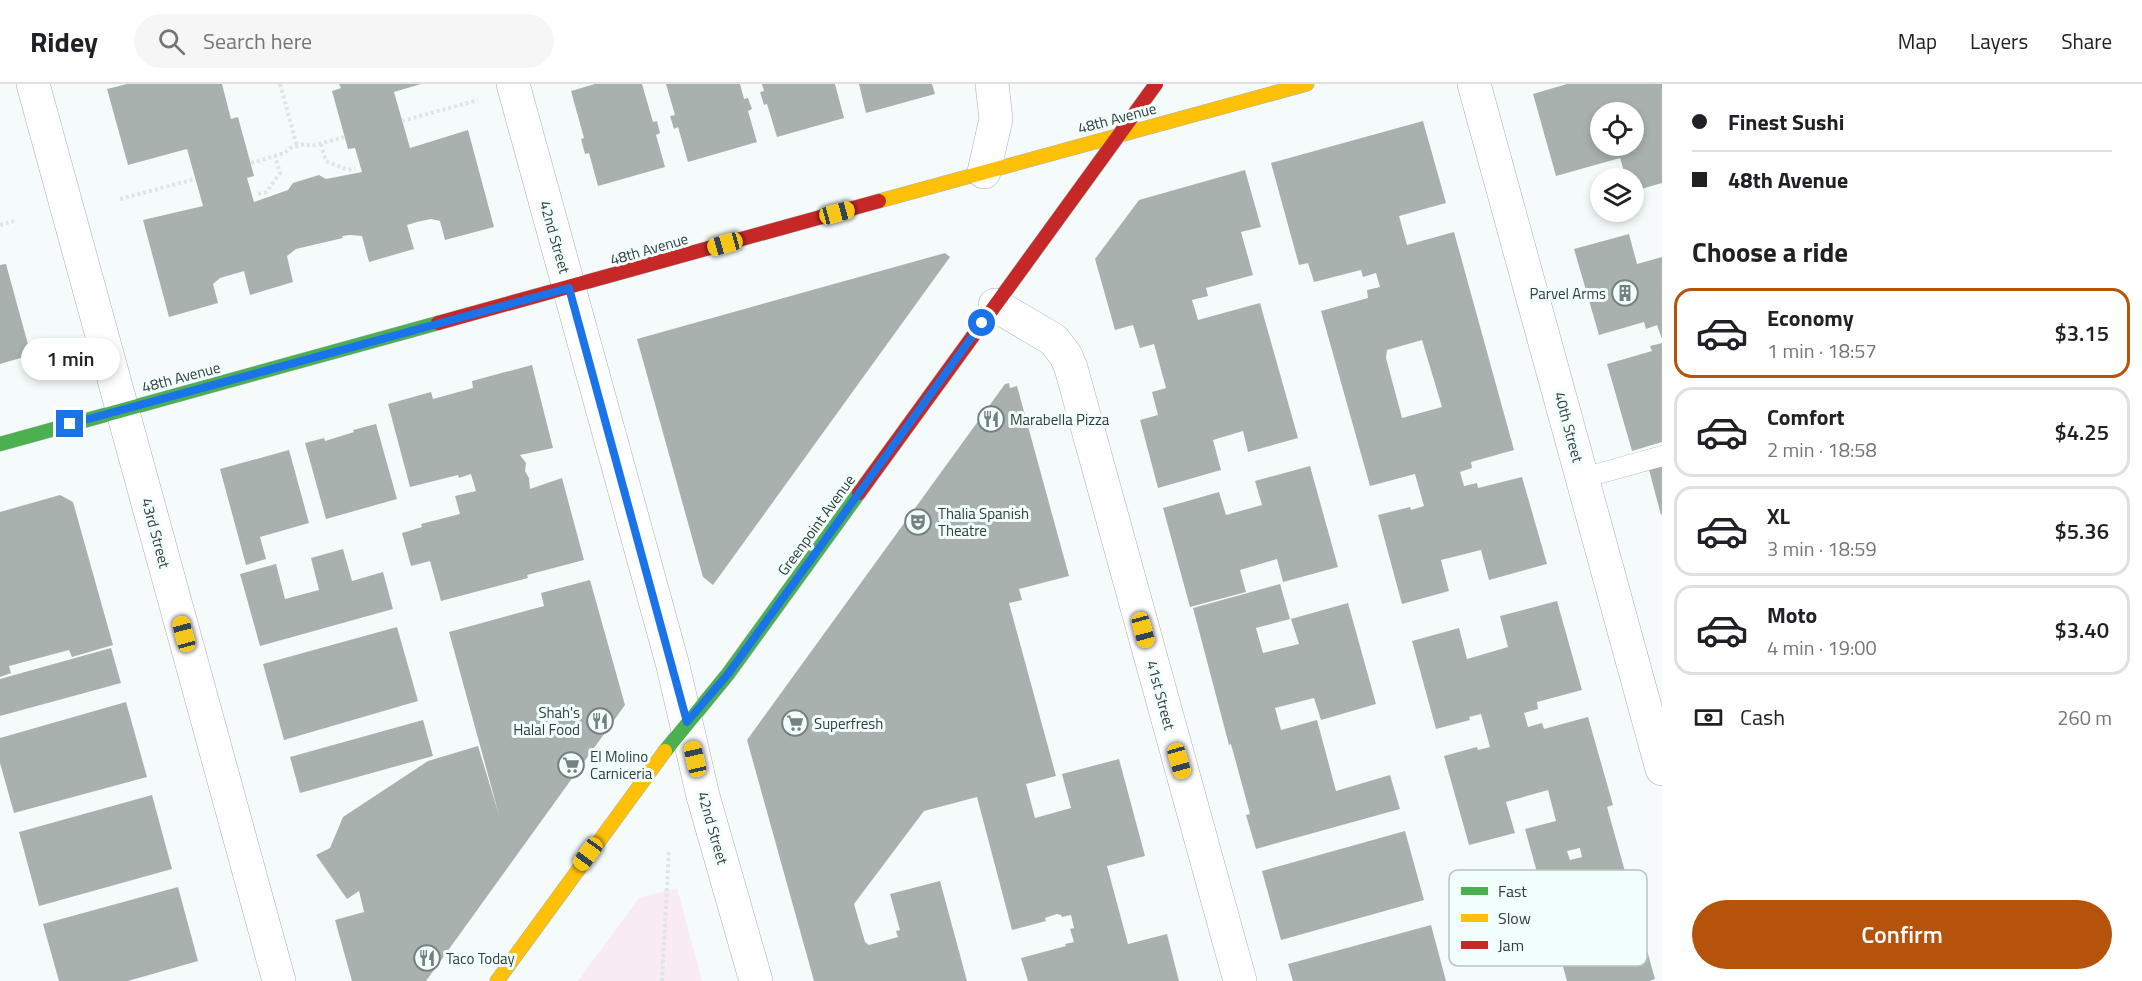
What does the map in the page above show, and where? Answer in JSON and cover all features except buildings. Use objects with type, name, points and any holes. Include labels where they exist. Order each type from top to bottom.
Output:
[{"type":"street","name":"43rd Street","points":[[33,84],[279,981]]},
{"type":"street","name":"42nd Street","points":[[513,84],[687,722],[703,796],[756,981]]},
{"type":"street","points":[[984,172],[996,118],[992,84]]},
{"type":"street","name":"Greenpoint Avenue","points":[[497,981],[654,764],[728,674],[1156,84]]},
{"type":"street","name":"48th Avenue","points":[[0,444],[1307,84]]},
{"type":"street","name":"40th Street","points":[[1474,84],[1662,769]]},
{"type":"street","name":"41st Street","points":[[995,305],[1054,340],[1066,356],[1071,368],[1240,981]]},
{"type":"lane","points":[[1582,478],[1662,456]]},
{"type":"path","points":[[280,84],[297,146]]},
{"type":"path","points":[[402,121],[478,100]]},
{"type":"path","points":[[251,163],[285,153],[297,146],[321,144],[345,137]]},
{"type":"path","points":[[321,144],[326,161],[348,170],[356,168]]},
{"type":"path","points":[[258,194],[266,192],[280,173],[275,156]]},
{"type":"path","points":[[120,199],[195,179]]},
{"type":"path","points":[[0,225],[14,221]]},
{"type":"path","points":[[662,981],[669,849]]},
{"type":"shaded area","points":[[677,888],[702,981],[578,981],[639,898]]},
{"type":"traffic: fast","points":[[0,444],[438,323]]},
{"type":"traffic: fast","points":[[665,751],[728,674],[859,493]]},
{"type":"traffic: slow","points":[[879,201],[1307,84]]},
{"type":"traffic: slow","points":[[497,981],[665,751]]},
{"type":"traffic: jam","points":[[859,493],[1156,84]]},
{"type":"traffic: jam","points":[[438,323],[879,201]]},
{"type":"place","name":"Parvel Arms","points":[[1625,293]]},
{"type":"place","name":"Marabella Pizza","points":[[991,419]]},
{"type":"place","name":"Thalia Spanish Theatre","points":[[918,522]]},
{"type":"place","name":"Shah's Halal Food","points":[[600,721]]},
{"type":"place","name":"Superfresh","points":[[795,723]]},
{"type":"place","name":"El Molino Carniceria","points":[[571,765]]},
{"type":"place","name":"Taco Today","points":[[427,958]]},
{"type":"route","points":[[70,424],[569,288],[687,722],[728,674],[982,323]]}]
